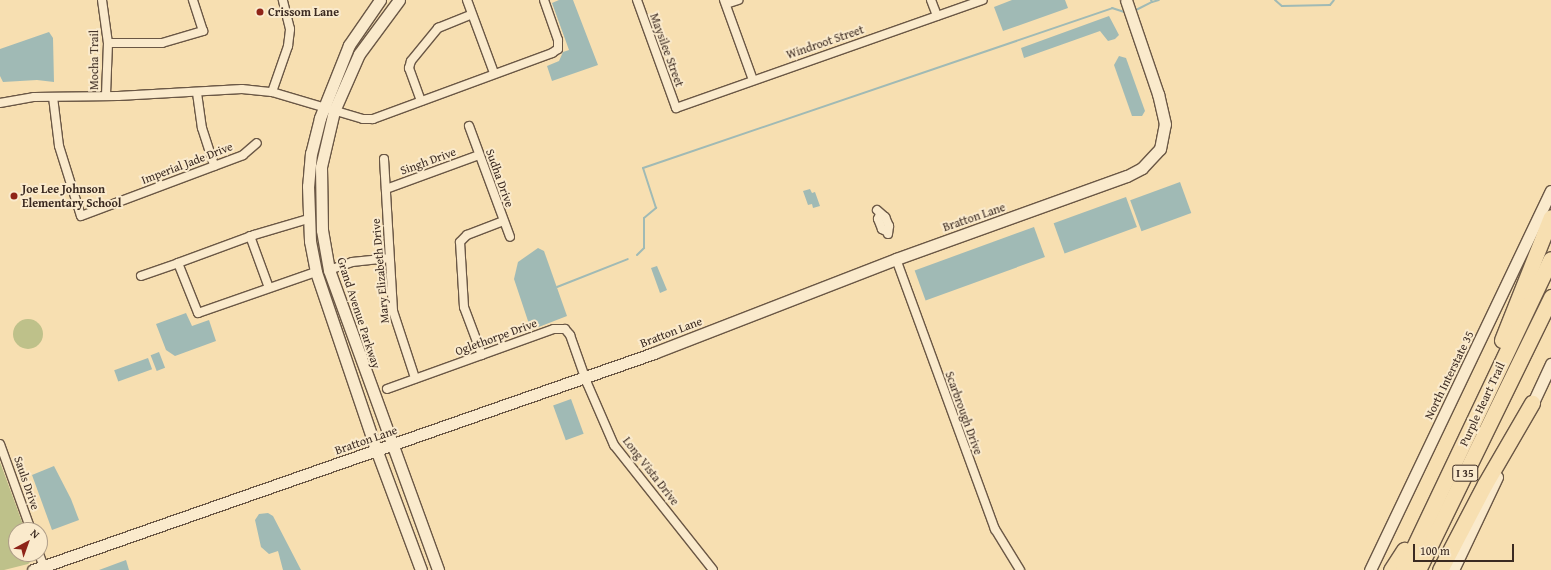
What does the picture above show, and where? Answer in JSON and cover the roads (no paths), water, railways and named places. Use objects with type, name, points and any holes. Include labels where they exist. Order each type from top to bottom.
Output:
[{"type":"highway","points":[[1477,416],[1487,378],[1551,217]]},
{"type":"highway","name":"Purple Heart Trail","points":[[1403,570],[1551,259]]},
{"type":"highway","name":"Purple Heart Trail","points":[[1418,570],[1551,298]]},
{"type":"highway","points":[[1440,570],[1485,484],[1532,403]]},
{"type":"highway","points":[[1391,570],[1427,517]]},
{"type":"street","name":"Mocha Trail","points":[[102,0],[108,43],[106,96]]},
{"type":"street","points":[[108,43],[162,43],[203,31],[193,0]]},
{"type":"street","points":[[272,92],[288,46],[290,29],[283,0]]},
{"type":"street","points":[[380,0],[349,45],[323,107],[311,153],[308,219],[316,272],[376,449],[421,570]]},
{"type":"street","name":"Grand Avenue Parkway","points":[[399,0],[360,54],[334,111],[323,154],[320,188],[322,230],[329,270],[438,570]]},
{"type":"street","points":[[467,0],[471,15],[494,74]]},
{"type":"street","points":[[0,103],[53,97],[197,93],[242,89],[272,92],[334,111],[373,119],[552,53],[558,49],[558,40],[544,0]]},
{"type":"street","name":"Maysilee Street","points":[[637,0],[676,108]]},
{"type":"street","points":[[738,0],[725,2],[753,80]]},
{"type":"street","points":[[931,0],[937,16]]},
{"type":"street","name":"Windroot Street","points":[[676,108],[983,0]]},
{"type":"street","name":"Bratton Lane","points":[[41,569],[376,449],[585,378],[896,259],[1127,176],[1152,160],[1160,149],[1165,124],[1158,94],[1126,0]]},
{"type":"street","points":[[421,101],[409,68],[410,61],[438,28],[471,15]]},
{"type":"street","points":[[197,93],[202,128],[214,166]]},
{"type":"street","name":"Imperial Jade Drive","points":[[53,97],[59,146],[81,216],[243,155],[257,143]]},
{"type":"street","name":"Sudha Drive","points":[[469,126],[510,237]]},
{"type":"street","name":"Singh Drive","points":[[386,189],[479,155]]},
{"type":"street","name":"Mary Elizabeth Drive","points":[[384,159],[393,311],[416,378]]},
{"type":"street","name":"North Interstate 35","points":[[1370,570],[1551,191]]},
{"type":"street","points":[[879,212],[885,217],[889,226],[887,233]]},
{"type":"street","points":[[141,276],[250,236],[308,219]]},
{"type":"street","points":[[482,355],[464,307],[460,242],[467,235],[503,221]]},
{"type":"street","points":[[250,236],[269,288]]},
{"type":"street","points":[[178,263],[198,313],[316,272],[329,270],[352,262],[389,258]]},
{"type":"street","name":"Scarbrough Drive","points":[[896,259],[995,528],[1020,570]]},
{"type":"street","name":"Oglethorpe Drive","points":[[387,389],[554,329],[565,329],[570,335],[585,378]]},
{"type":"street","points":[[1452,570],[1551,364]]},
{"type":"street","name":"Long Vista Drive","points":[[585,378],[614,445],[713,570]]},
{"type":"street","name":"Sauls Drive","points":[[0,444],[28,522]]},
{"type":"water","points":[[559,0],[573,0],[598,65],[552,81],[547,66],[559,61],[563,52],[569,50],[552,3]]},
{"type":"water","points":[[1012,0],[1065,0],[1068,8],[1003,31],[994,7]]},
{"type":"water","points":[[1109,16],[1119,35],[1115,39],[1108,41],[1100,31],[1024,58],[1021,48]]},
{"type":"water","points":[[49,32],[53,38],[54,82],[37,80],[3,82],[0,76],[0,49]]},
{"type":"water","points":[[1119,56],[1126,58],[1145,111],[1142,116],[1132,116],[1114,65]]},
{"type":"water","points":[[1180,182],[1191,213],[1141,231],[1130,200]]},
{"type":"water","points":[[810,189],[812,193],[815,192],[820,206],[813,208],[812,204],[808,205],[803,191]]},
{"type":"water","points":[[1126,197],[1137,227],[1065,253],[1054,223]]},
{"type":"water","points":[[1034,227],[1045,257],[926,301],[915,270]]},
{"type":"water","points":[[538,248],[544,251],[567,316],[531,330],[514,279],[518,262]]},
{"type":"water","points":[[657,266],[667,290],[660,293],[651,268]]},
{"type":"water","points":[[186,313],[192,326],[209,320],[216,341],[175,356],[166,350],[156,324]]},
{"type":"water","points":[[159,352],[165,368],[157,371],[151,355]]},
{"type":"water","points":[[148,358],[152,369],[118,382],[114,370]]},
{"type":"water","points":[[571,399],[584,434],[566,440],[553,405]]},
{"type":"water","points":[[54,466],[71,499],[79,520],[52,530],[32,475]]},
{"type":"water","points":[[268,513],[273,516],[301,570],[283,570],[278,551],[269,554],[261,547],[255,520],[259,514]]},
{"type":"water","points":[[126,560],[129,570],[99,570]]},
{"type":"waterway","points":[[1151,0],[1152,2],[1159,0]]},
{"type":"waterway","points":[[1275,0],[1282,6],[1330,5],[1334,0]]},
{"type":"waterway","points":[[1136,10],[1152,2]]},
{"type":"waterway","points":[[637,255],[644,248],[644,218],[656,208],[643,168],[1112,8],[1124,12]]},
{"type":"waterway","points":[[557,287],[628,259]]},
{"type":"place","name":"Crissom Lane","points":[[260,12]]},
{"type":"place","name":"Joe Lee Johnson Elementary School","points":[[14,196]]}]
